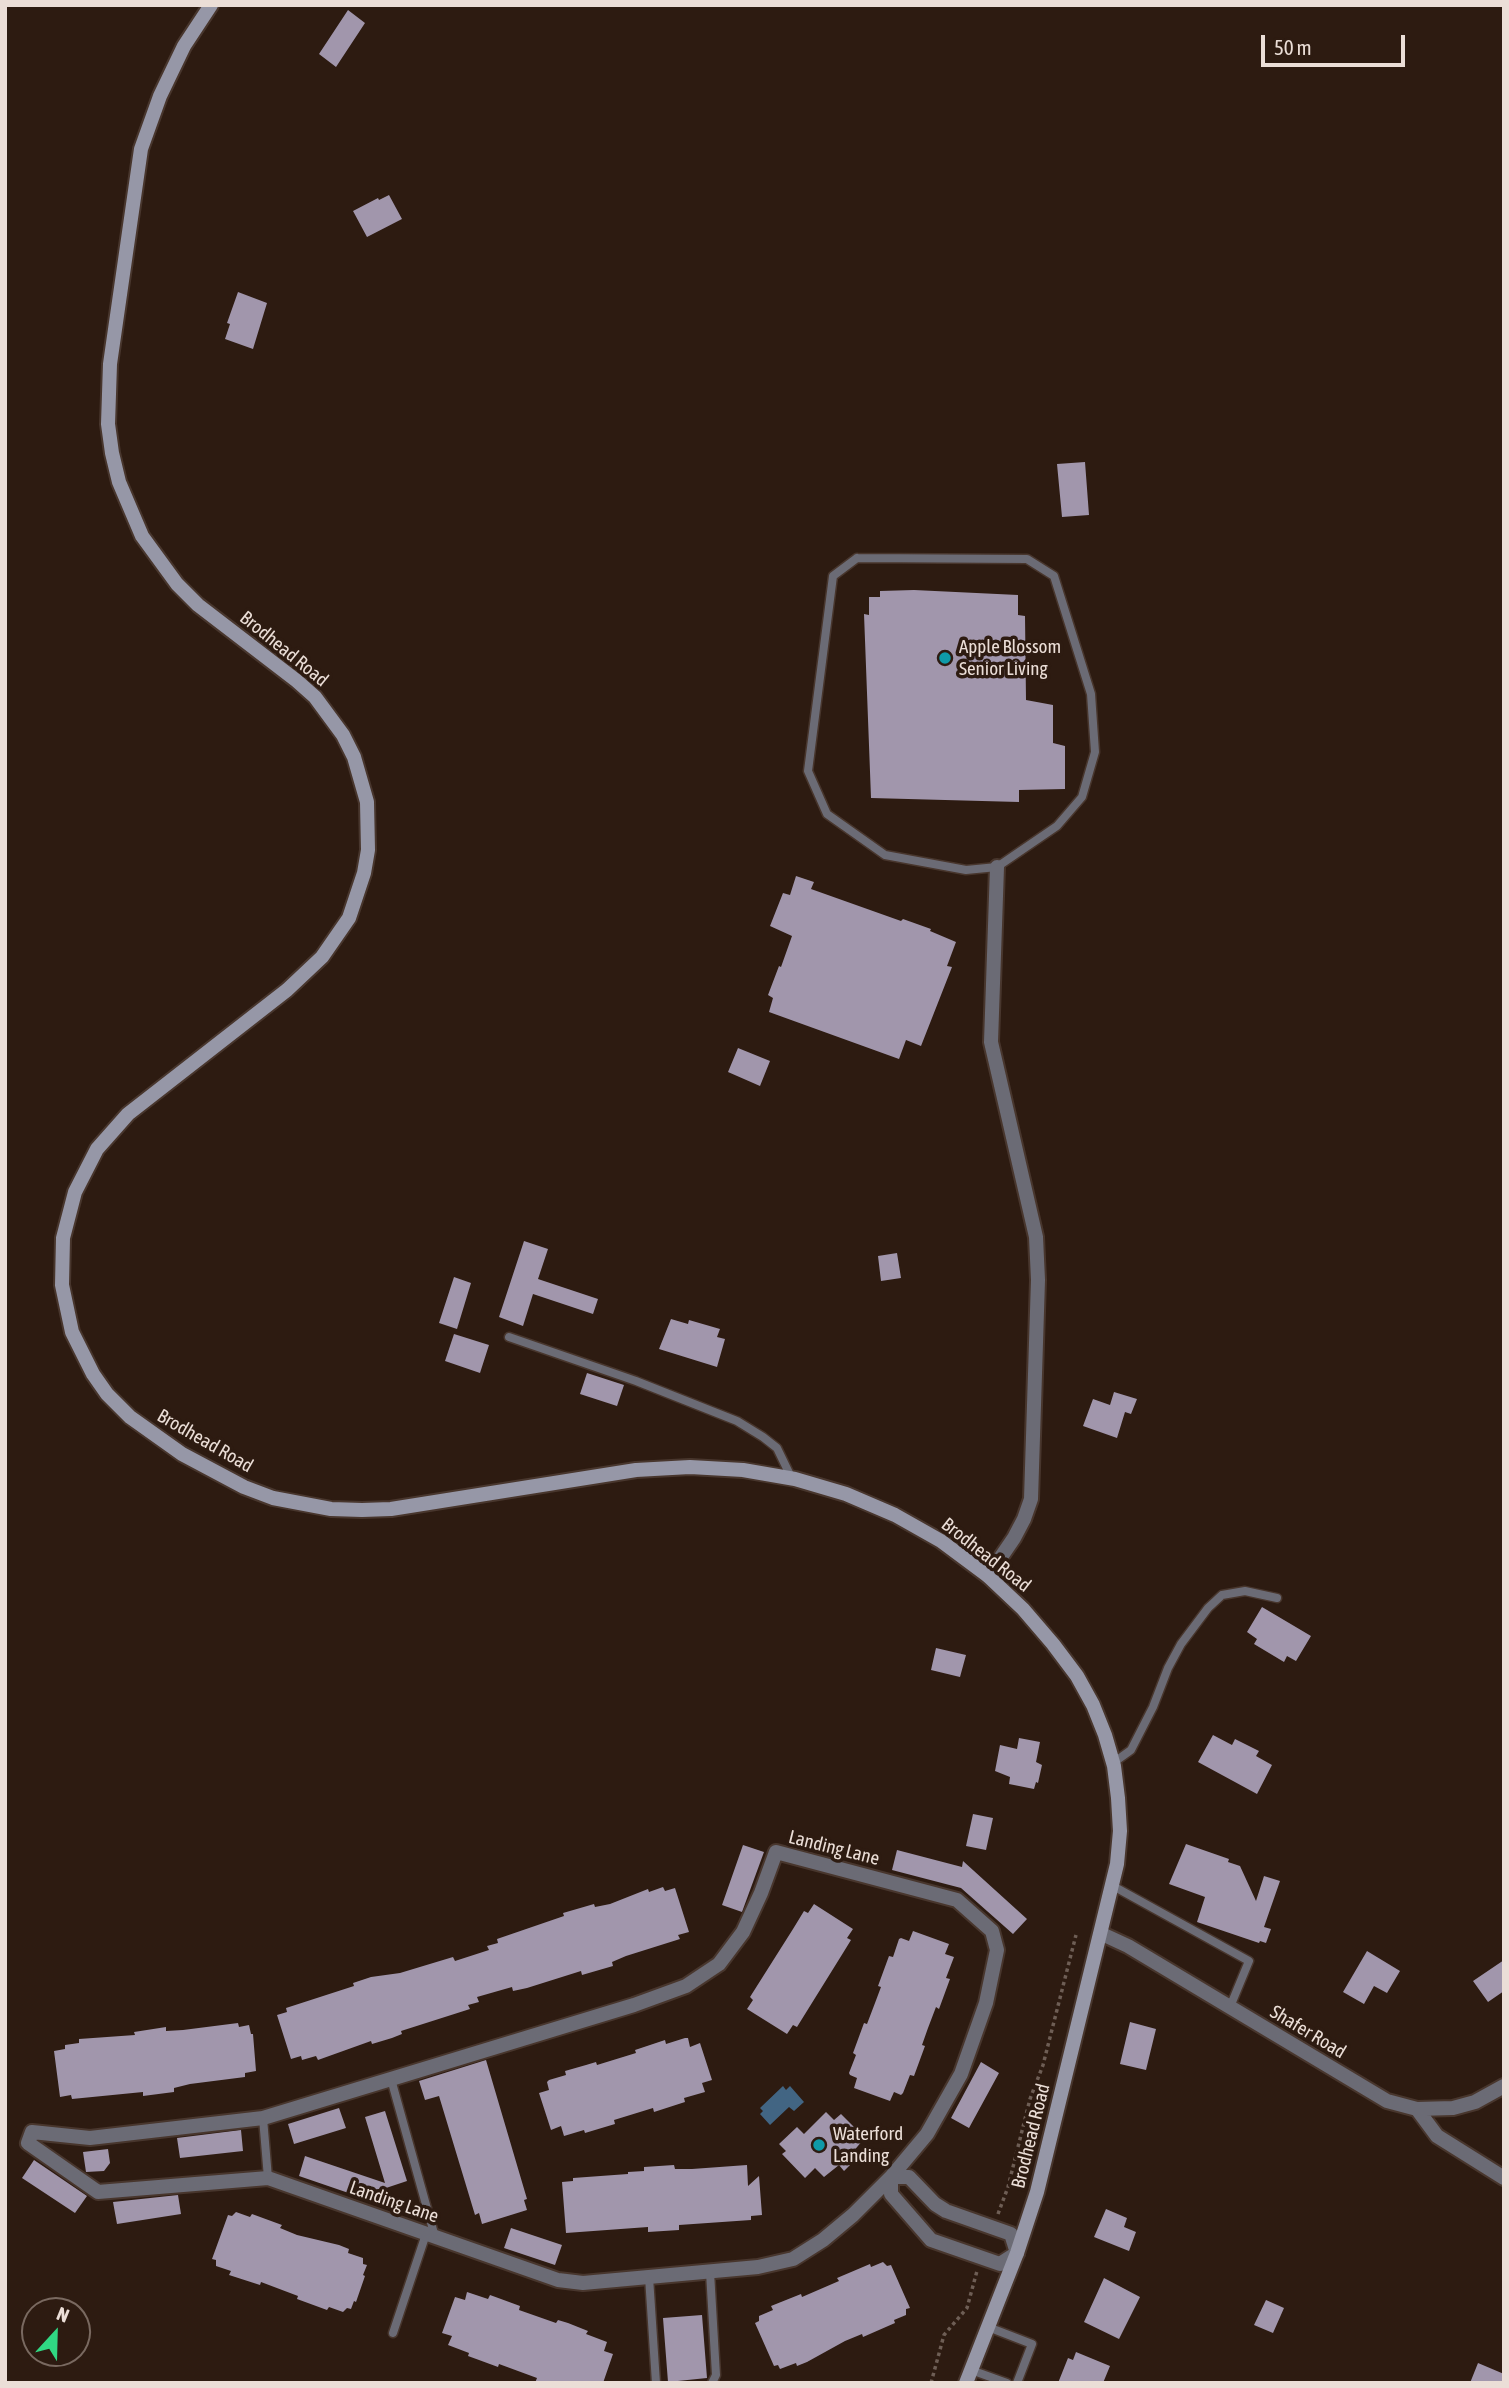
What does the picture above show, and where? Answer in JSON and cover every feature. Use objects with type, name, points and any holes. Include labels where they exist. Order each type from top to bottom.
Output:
[{"type":"main road","name":"Brodhead Road","points":[[211,5],[184,46],[160,96],[141,149],[110,364],[108,424],[112,453],[119,482],[142,536],[177,584],[198,605],[315,697],[343,735],[354,757],[367,802],[368,850],[364,873],[349,918],[322,957],[288,990],[128,1114],[97,1149],[75,1192],[63,1238],[62,1285],[72,1332],[82,1354],[107,1394],[130,1417],[182,1454],[244,1487],[302,1505],[331,1509],[391,1509],[636,1470],[690,1467],[743,1470],[792,1479],[846,1494],[895,1515],[942,1541],[988,1576],[1023,1609],[1058,1649],[1077,1676],[1097,1715],[1113,1763],[1120,1831],[1113,1886],[1102,1934],[1037,2192],[1017,2253],[968,2376]]},
{"type":"street","points":[[988,1576],[1014,1538],[1031,1499],[1038,1294],[1036,1237],[991,1042],[997,867]]},
{"type":"street","name":"Landing Lane","points":[[776,1852],[957,1900],[992,1931],[997,1950],[986,2003],[961,2074],[926,2134],[891,2178],[823,2240],[793,2259],[758,2267],[583,2283],[558,2280],[268,2178],[98,2192],[28,2143],[32,2132],[90,2137],[263,2118],[391,2079],[635,2005],[686,1986],[719,1964],[743,1932],[776,1852]]},
{"type":"street","name":"Shafer Road","points":[[1102,1934],[1128,1946],[1387,2101],[1417,2109],[1453,2108],[1475,2102],[1504,2086]]},
{"type":"street","points":[[1417,2109],[1437,2136],[1504,2178]]},
{"type":"street","points":[[909,2177],[935,2204],[946,2211],[1011,2234],[1017,2253],[1000,2264],[931,2240],[891,2194],[891,2178],[909,2177]]},
{"type":"lane","points":[[857,558],[1027,559],[1054,576],[1091,694],[1095,752],[1082,797],[1057,826],[997,867],[966,870],[885,855],[827,814],[808,771],[833,576],[857,558]]},
{"type":"lane","points":[[509,1337],[636,1381],[737,1421],[777,1448],[792,1479]]},
{"type":"lane","points":[[1113,1763],[1131,1750],[1181,1644],[1208,1608],[1222,1595],[1245,1591],[1277,1598]]},
{"type":"lane","points":[[1113,1886],[1249,1961],[1230,2007]]},
{"type":"lane","points":[[391,2079],[431,2235],[393,2333]]},
{"type":"lane","points":[[263,2118],[268,2178]]},
{"type":"lane","points":[[710,2272],[716,2375],[712,2383]]},
{"type":"lane","points":[[649,2277],[656,2383]]},
{"type":"lane","points":[[988,2327],[1032,2344],[1017,2383]]},
{"type":"lane","points":[[968,2376],[1007,2383]]},
{"type":"path","points":[[993,2228],[1006,2194],[1030,2099],[1043,2065],[1076,1935]]},
{"type":"path","points":[[931,2383],[942,2341],[947,2330],[967,2308],[981,2259]]},
{"type":"water","points":[[783,2086],[786,2090],[790,2086],[804,2102],[794,2111],[789,2107],[770,2125],[760,2114],[763,2111],[760,2108]]},
{"type":"building","points":[[348,10],[365,23],[336,67],[319,54]]},
{"type":"building","points":[[389,195],[402,219],[367,237],[353,211]]},
{"type":"building","points":[[238,292],[267,303],[253,349],[225,339],[230,324],[227,323]]},
{"type":"building","points":[[1085,462],[1089,515],[1062,517],[1057,464]]},
{"type":"building","name":"Apple Blossom Senior Living","points":[[880,591],[1018,595],[1018,615],[1025,616],[1026,700],[1053,705],[1053,743],[1065,746],[1065,789],[1019,790],[1019,802],[871,798],[864,614],[869,615],[869,597],[880,597]]},
{"type":"building","points":[[796,876],[814,882],[811,889],[931,929],[930,931],[956,942],[947,966],[952,967],[921,1046],[906,1040],[899,1059],[769,1012],[773,998],[768,995],[792,936],[770,926],[783,893],[790,895]]},
{"type":"building","points":[[738,1048],[770,1061],[760,1086],[728,1072]]},
{"type":"building","points":[[524,1241],[548,1249],[538,1279],[598,1299],[593,1314],[533,1294],[523,1326],[499,1317]]},
{"type":"building","points":[[897,1253],[901,1278],[881,1281],[878,1256]]},
{"type":"building","points":[[454,1277],[471,1283],[457,1329],[439,1323]]},
{"type":"building","points":[[671,1319],[688,1324],[689,1320],[720,1329],[717,1337],[725,1339],[717,1367],[659,1349]]},
{"type":"building","points":[[454,1334],[489,1345],[480,1373],[445,1361]]},
{"type":"building","points":[[587,1373],[624,1385],[617,1406],[580,1394]]},
{"type":"building","points":[[1114,1392],[1137,1399],[1131,1414],[1125,1412],[1117,1438],[1083,1426],[1093,1399],[1110,1405]]},
{"type":"building","points":[[1262,1607],[1311,1636],[1296,1661],[1287,1656],[1284,1662],[1254,1644],[1257,1639],[1247,1632]]},
{"type":"building","points":[[936,1648],[966,1655],[960,1677],[931,1670]]},
{"type":"building","points":[[1213,1735],[1232,1745],[1235,1739],[1259,1751],[1256,1756],[1272,1765],[1257,1794],[1198,1762]]},
{"type":"building","points":[[1019,1738],[1040,1742],[1036,1762],[1042,1765],[1034,1789],[1009,1784],[1010,1777],[995,1771],[1000,1745],[1017,1749]]},
{"type":"building","points":[[973,1814],[993,1818],[986,1850],[966,1846]]},
{"type":"building","points":[[1186,1844],[1229,1859],[1228,1862],[1240,1866],[1256,1901],[1264,1876],[1280,1881],[1264,1927],[1271,1929],[1266,1943],[1197,1922],[1205,1897],[1169,1884]]},
{"type":"building","points":[[743,1845],[764,1852],[742,1912],[722,1905]]},
{"type":"building","points":[[897,1850],[962,1867],[963,1861],[1027,1919],[1013,1934],[961,1888],[892,1870]]},
{"type":"building","points":[[663,1887],[665,1891],[675,1888],[689,1932],[678,1935],[680,1939],[626,1956],[612,1962],[613,1966],[582,1975],[581,1971],[527,1988],[513,1991],[512,1987],[477,1997],[479,2002],[468,2005],[470,2009],[401,2031],[402,2034],[392,2038],[372,2044],[371,2041],[318,2060],[316,2056],[302,2060],[301,2056],[291,2059],[277,2015],[287,2012],[286,2008],[354,1986],[353,1983],[371,1977],[400,1973],[453,1957],[455,1961],[489,1950],[487,1946],[498,1943],[497,1939],[564,1916],[563,1913],[594,1904],[595,1907],[610,1904],[648,1889],[649,1892]]},
{"type":"building","points":[[814,1904],[853,1929],[847,1938],[851,1940],[797,2027],[793,2025],[787,2034],[747,2009],[753,2000],[750,1997],[804,1911],[808,1913]]},
{"type":"building","points":[[913,1931],[949,1944],[945,1954],[954,1957],[946,1978],[950,1979],[939,2009],[936,2007],[928,2028],[922,2045],[925,2046],[914,2076],[910,2075],[903,2093],[901,2095],[894,2092],[890,2101],[854,2088],[857,2078],[849,2073],[856,2055],[853,2053],[881,1987],[878,1986],[889,1956],[893,1957],[899,1939],[909,1941]]},
{"type":"building","points":[[1367,1951],[1400,1971],[1387,1993],[1374,1986],[1364,2004],[1343,1992]]},
{"type":"building","points":[[1504,1960],[1504,1991],[1488,2002],[1473,1981]]},
{"type":"building","points":[[1130,2022],[1156,2029],[1146,2070],[1120,2064]]},
{"type":"building","points":[[238,2023],[239,2027],[249,2025],[253,2034],[256,2071],[245,2073],[245,2077],[190,2084],[174,2088],[174,2092],[143,2096],[143,2092],[72,2099],[71,2095],[60,2097],[54,2051],[65,2049],[65,2045],[79,2043],[79,2039],[135,2035],[134,2032],[166,2027],[166,2031]]},
{"type":"building","points":[[688,2038],[690,2047],[700,2043],[712,2080],[702,2083],[705,2092],[684,2098],[685,2102],[614,2120],[615,2124],[585,2133],[584,2130],[564,2136],[561,2126],[551,2130],[539,2093],[549,2090],[549,2080],[566,2075],[565,2071],[636,2053],[635,2050],[665,2040],[666,2044]]},
{"type":"building","points":[[486,2060],[527,2199],[524,2200],[527,2210],[482,2224],[479,2213],[475,2215],[439,2096],[425,2100],[419,2081]]},
{"type":"building","points":[[981,2062],[999,2073],[969,2128],[951,2118]]},
{"type":"building","points":[[339,2108],[346,2128],[294,2144],[288,2124]]},
{"type":"building","points":[[385,2111],[407,2181],[371,2193],[369,2200],[299,2176],[305,2156],[385,2183],[365,2117]]},
{"type":"building","name":"Waterford Landing","points":[[826,2112],[834,2120],[841,2114],[863,2136],[863,2140],[852,2153],[857,2158],[844,2171],[839,2165],[824,2177],[815,2168],[805,2178],[782,2154],[786,2151],[779,2144],[797,2127],[804,2134]]},
{"type":"building","points":[[241,2130],[243,2151],[180,2158],[177,2138]]},
{"type":"building","points":[[108,2149],[110,2163],[104,2171],[86,2172],[83,2152]]},
{"type":"building","points":[[34,2160],[87,2196],[75,2213],[22,2178]]},
{"type":"building","points":[[674,2165],[675,2169],[692,2169],[747,2165],[748,2186],[759,2176],[762,2215],[751,2216],[751,2220],[679,2225],[679,2230],[648,2232],[648,2227],[566,2233],[562,2182],[573,2181],[573,2178],[628,2174],[644,2171],[644,2167]]},
{"type":"building","points":[[178,2195],[181,2214],[117,2224],[113,2202]]},
{"type":"building","points":[[1106,2209],[1127,2218],[1124,2227],[1136,2232],[1129,2251],[1094,2237]]},
{"type":"building","points":[[236,2212],[250,2217],[252,2214],[282,2225],[280,2228],[297,2235],[339,2245],[349,2249],[348,2253],[363,2258],[363,2264],[367,2265],[363,2275],[365,2276],[351,2309],[347,2308],[343,2312],[329,2307],[327,2310],[261,2282],[260,2285],[229,2275],[231,2271],[216,2266],[216,2260],[212,2259],[228,2215],[232,2216]]},
{"type":"building","points":[[511,2228],[562,2245],[555,2265],[504,2248]]},
{"type":"building","points":[[883,2262],[887,2266],[891,2265],[910,2308],[906,2309],[906,2315],[894,2320],[895,2323],[863,2337],[862,2334],[845,2341],[797,2366],[796,2363],[780,2369],[778,2365],[774,2366],[755,2323],[759,2321],[759,2316],[773,2310],[771,2306],[801,2294],[802,2297],[839,2281],[837,2278],[870,2264],[871,2267]]},
{"type":"building","points":[[1104,2278],[1140,2297],[1119,2339],[1084,2322]]},
{"type":"building","points":[[467,2292],[488,2299],[490,2295],[520,2306],[519,2310],[588,2331],[586,2334],[607,2342],[604,2351],[613,2354],[603,2383],[535,2383],[537,2378],[468,2356],[469,2353],[448,2345],[452,2336],[442,2333],[455,2297],[465,2300]]},
{"type":"building","points":[[1266,2300],[1284,2308],[1273,2333],[1254,2325]]},
{"type":"building","points":[[702,2315],[707,2378],[668,2382],[663,2318]]},
{"type":"building","points":[[1076,2352],[1110,2366],[1103,2383],[1058,2383],[1068,2358],[1073,2360]]},
{"type":"building","points":[[1478,2363],[1504,2374],[1504,2383],[1470,2383]]},
{"type":"place","name":"Apple Blossom Senior Living","points":[[945,658]]},
{"type":"place","name":"Waterford Landing","points":[[819,2145]]}]
